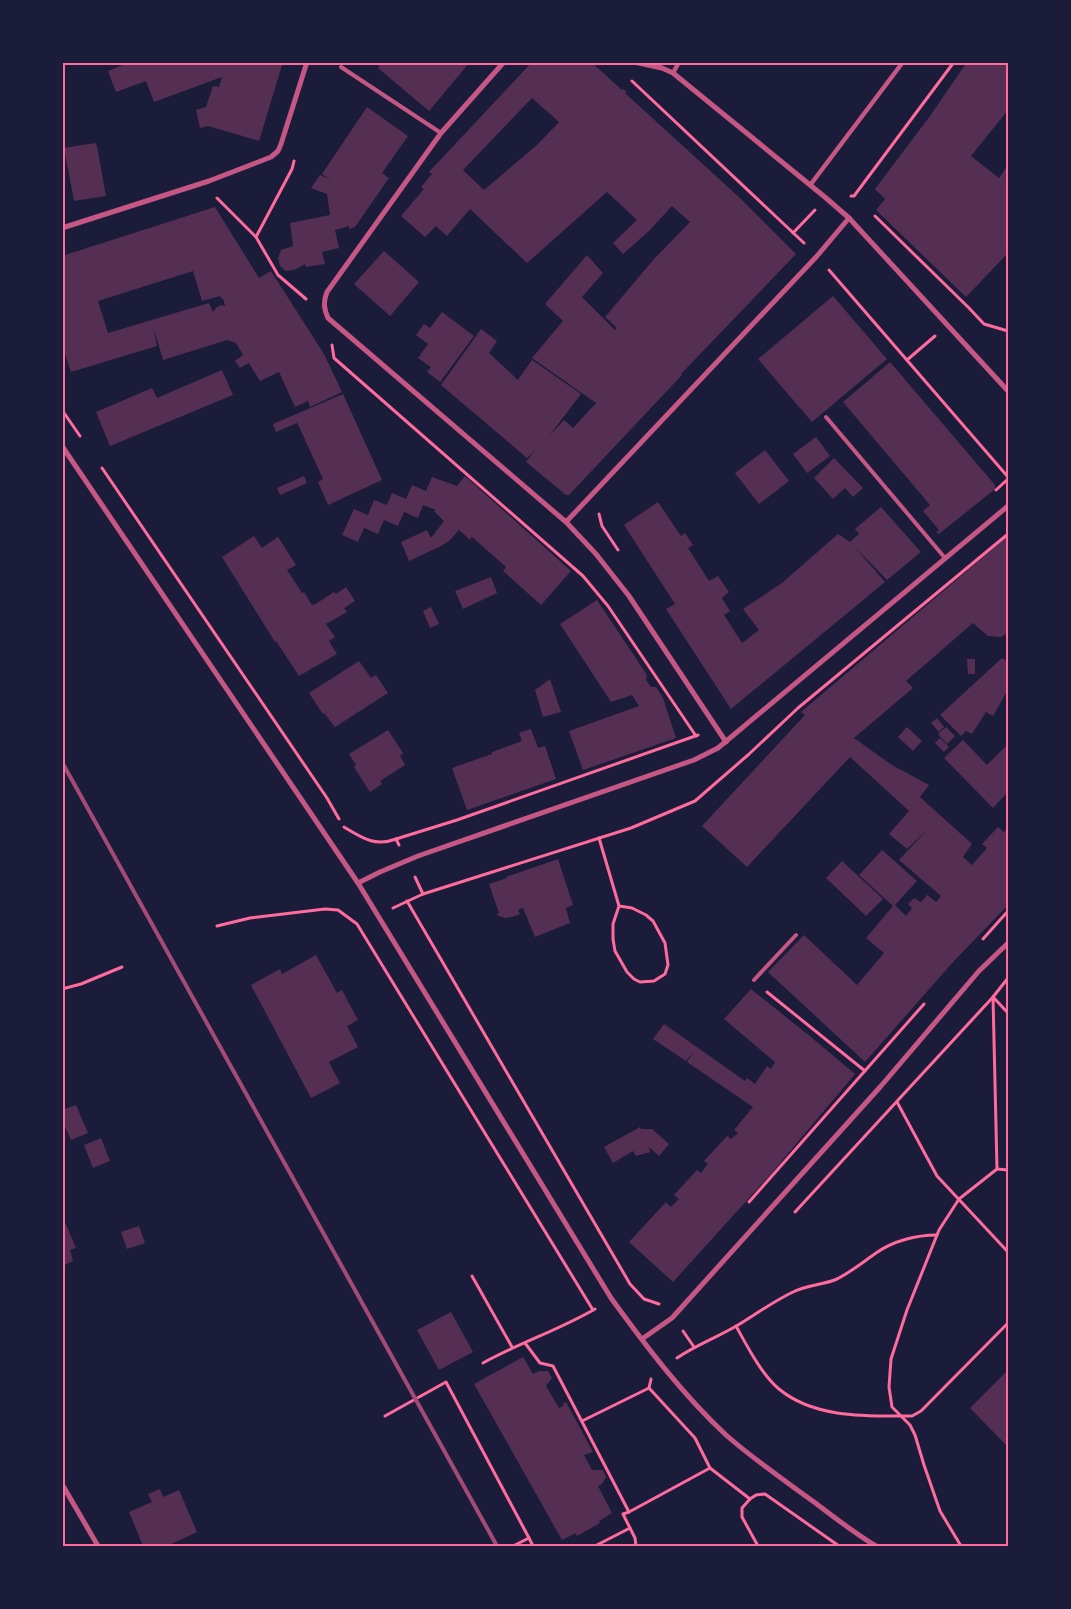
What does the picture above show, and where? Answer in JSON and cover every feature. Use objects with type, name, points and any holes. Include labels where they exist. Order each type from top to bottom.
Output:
[{"type":"street","points":[[62,228],[209,181],[271,157],[280,148],[307,62]]},
{"type":"street","points":[[504,62],[440,133],[327,292],[324,305],[328,318],[566,522],[596,554],[624,589],[726,742]]},
{"type":"street","points":[[634,62],[662,68],[673,73],[811,184],[849,218],[1008,391]]},
{"type":"street","points":[[673,73],[679,62]]},
{"type":"street","points":[[811,184],[902,62]]},
{"type":"street","points":[[566,522],[817,256],[849,218]]},
{"type":"street","points":[[62,446],[358,884],[611,1298],[663,1368],[727,1435],[752,1456],[876,1546]]},
{"type":"street","points":[[358,884],[380,872],[418,856],[694,760],[726,742],[1008,506]]},
{"type":"street","points":[[642,1339],[672,1318],[881,1086],[979,971],[1008,943]]},
{"type":"street","points":[[62,1484],[98,1546]]},
{"type":"lane","points":[[341,67],[440,133]]},
{"type":"lane","points":[[826,417],[946,558]]},
{"type":"lane","points":[[754,980],[796,935]]},
{"type":"path","points":[[854,196],[954,62]]},
{"type":"path","points":[[256,237],[292,169],[294,160]]},
{"type":"path","points":[[215,196],[256,237],[278,275],[328,318],[334,358],[583,576],[608,606],[696,736]]},
{"type":"path","points":[[793,233],[826,198],[854,196],[861,202]]},
{"type":"path","points":[[874,216],[984,324],[1008,331]]},
{"type":"path","points":[[62,410],[81,438]]},
{"type":"path","points":[[97,461],[327,798]]},
{"type":"path","points":[[994,492],[1008,479]]},
{"type":"path","points":[[599,512],[602,526],[622,556]]},
{"type":"path","points":[[396,839],[457,820],[696,736],[715,725]]},
{"type":"path","points":[[599,838],[619,906],[613,924],[615,951],[627,972],[634,979],[640,982],[654,981],[665,974],[668,965],[665,943],[653,921],[646,915],[632,908],[619,906]]},
{"type":"path","points":[[407,902],[630,1284],[644,1299],[660,1304]]},
{"type":"path","points":[[217,926],[250,918],[325,909],[338,910],[357,924],[593,1310],[483,1362]]},
{"type":"path","points":[[978,944],[1008,912]]},
{"type":"path","points":[[62,989],[81,984],[122,967]]},
{"type":"path","points":[[789,1218],[993,997],[1008,978]]},
{"type":"path","points":[[754,980],[864,1070]]},
{"type":"path","points":[[993,997],[1008,1013]]},
{"type":"path","points":[[993,997],[997,1169]]},
{"type":"path","points":[[743,1209],[864,1070],[928,1000]]},
{"type":"path","points":[[897,1102],[935,1173],[950,1192],[959,1199],[1008,1252]]},
{"type":"path","points":[[961,1546],[940,1511],[915,1435],[910,1425],[894,1411],[891,1404],[889,1387],[891,1359],[937,1235],[959,1199],[997,1169],[1008,1170]]},
{"type":"path","points":[[649,1388],[651,1378],[694,1347],[736,1326],[795,1291],[838,1279],[878,1252],[910,1238],[922,1235],[937,1235]]},
{"type":"path","points":[[472,1276],[512,1347]]},
{"type":"path","points":[[736,1326],[750,1353],[767,1375],[778,1388],[794,1400],[815,1408],[846,1414],[912,1416],[921,1412],[1008,1323]]},
{"type":"path","points":[[684,1333],[694,1347]]},
{"type":"path","points":[[526,1343],[540,1363],[553,1366],[629,1512]]},
{"type":"path","points":[[385,1416],[446,1382],[534,1546]]},
{"type":"path","points":[[582,1422],[649,1388]]},
{"type":"path","points":[[649,1388],[695,1438],[710,1468],[750,1499]]},
{"type":"path","points":[[636,1546],[635,1538],[623,1514],[710,1468]]},
{"type":"path","points":[[758,1546],[742,1517],[742,1508],[756,1495],[765,1494],[839,1546]]},
{"type":"path","points":[[595,1546],[630,1528]]},
{"type":"path","points":[[513,1546],[529,1538]]},
{"type":"building","points":[[130,62],[283,62],[259,141],[208,126],[200,128],[196,110],[206,107],[213,86],[219,87],[222,77],[154,102],[146,81],[116,92],[108,71]]},
{"type":"building","points":[[382,62],[470,62],[429,111],[378,68]]},
{"type":"building","points":[[532,62],[591,62],[622,90],[627,92],[625,93],[741,199],[796,254],[569,495],[566,495],[526,462],[535,450],[527,458],[441,385],[481,329],[497,341],[489,353],[518,380],[532,360],[581,394],[549,436],[564,420],[573,428],[596,403],[532,358],[563,321],[545,304],[587,255],[603,273],[582,297],[615,330],[617,328],[605,317],[654,259],[690,222],[672,206],[649,231],[623,254],[613,243],[637,220],[607,192],[527,263],[470,209],[447,236],[436,226],[425,237],[401,216],[424,189],[421,187],[432,174],[429,172]],"holes":[[[532,98],[559,122],[537,145],[484,190],[463,170]]]},
{"type":"building","points":[[967,62],[1008,62],[1008,110],[971,156],[999,178],[1008,165],[1008,185],[1004,182],[1008,186],[1008,253],[966,297],[876,210],[885,199],[875,189],[930,116]]},
{"type":"building","points":[[367,107],[408,136],[382,173],[389,178],[355,227],[349,229],[349,226],[335,230],[339,248],[322,252],[325,264],[306,267],[305,264],[294,270],[286,271],[280,266],[278,258],[281,250],[293,246],[290,223],[330,215],[327,194],[311,188],[320,175],[331,180],[322,174]]},
{"type":"building","points":[[95,143],[106,196],[74,201],[64,148]]},
{"type":"building","points":[[215,207],[259,278],[271,271],[324,354],[342,392],[310,407],[308,401],[295,407],[279,372],[260,381],[249,363],[240,368],[235,361],[243,355],[236,343],[227,340],[163,360],[153,326],[157,346],[71,372],[62,345],[62,256]],"holes":[[[193,271],[202,301],[220,296],[223,298],[225,306],[221,305],[213,312],[209,303],[108,333],[98,301]]]},
{"type":"building","points":[[384,251],[419,282],[390,316],[354,284]]},
{"type":"building","points":[[833,296],[887,359],[812,422],[758,359]]},
{"type":"building","points":[[442,312],[474,336],[440,382],[427,372],[431,367],[418,358],[428,344],[416,335],[424,324],[430,328]]},
{"type":"building","points":[[890,362],[995,485],[995,489],[939,534],[936,532],[939,530],[923,511],[930,505],[843,402]]},
{"type":"building","points":[[222,370],[233,395],[110,446],[96,412],[152,388],[157,398]]},
{"type":"building","points":[[343,394],[382,480],[328,505],[318,482],[323,479],[295,418],[297,423],[276,432],[273,424]]},
{"type":"building","points":[[816,437],[830,456],[807,473],[793,454]]},
{"type":"building","points":[[765,450],[789,481],[759,504],[735,473]]},
{"type":"building","points":[[834,458],[863,488],[853,497],[845,488],[833,499],[814,478]]},
{"type":"building","points":[[304,476],[307,483],[280,495],[277,488]]},
{"type":"building","points":[[465,476],[571,571],[541,605],[503,571],[506,567],[472,537],[470,540],[459,530],[449,541],[441,546],[409,561],[401,542],[427,530],[431,538],[444,521],[434,511],[436,510],[423,505],[418,518],[404,512],[398,526],[384,520],[378,534],[364,528],[358,542],[342,535],[354,509],[368,515],[374,500],[387,505],[392,493],[406,499],[412,485],[426,491],[432,477],[457,486]]},
{"type":"building","points":[[658,502],[681,536],[685,533],[693,545],[688,548],[709,581],[718,576],[729,592],[722,598],[730,611],[724,615],[742,643],[759,630],[743,609],[782,583],[838,534],[850,542],[859,534],[855,529],[881,507],[921,552],[887,580],[854,546],[885,582],[731,709],[666,609],[675,604],[624,525]]},
{"type":"building","points":[[254,536],[262,548],[278,537],[296,565],[287,570],[311,604],[314,605],[334,592],[336,594],[346,587],[355,601],[344,608],[347,612],[326,624],[335,637],[329,641],[337,654],[299,676],[275,642],[222,557]]},
{"type":"building","points":[[1008,536],[1008,633],[1001,637],[988,636],[973,623],[906,681],[913,688],[854,738],[892,765],[929,785],[920,797],[972,844],[963,857],[972,865],[987,848],[982,844],[998,827],[1004,832],[1008,827],[1008,905],[954,961],[865,1062],[768,972],[804,935],[857,985],[884,953],[866,938],[893,906],[859,875],[882,850],[917,881],[895,905],[906,916],[912,908],[908,904],[914,898],[921,902],[927,895],[936,902],[941,896],[899,860],[928,829],[907,849],[889,834],[909,811],[850,757],[747,867],[702,826],[805,715],[801,712]]},
{"type":"building","points":[[491,577],[497,593],[463,609],[455,591]]},
{"type":"building","points":[[597,600],[647,675],[646,680],[651,687],[656,687],[663,698],[676,738],[583,770],[569,731],[639,706],[632,695],[611,702],[560,624]]},
{"type":"building","points":[[431,607],[439,624],[430,628],[423,611]]},
{"type":"building","points":[[1002,658],[1008,662],[1008,695],[1006,693],[993,716],[986,712],[972,734],[966,731],[961,736],[940,715]]},
{"type":"building","points":[[967,659],[975,659],[975,674],[968,674]]},
{"type":"building","points":[[359,661],[371,678],[376,675],[388,693],[335,727],[323,714],[309,693]]},
{"type":"building","points":[[550,679],[561,712],[543,717],[535,690]]},
{"type":"building","points":[[937,718],[944,727],[939,732],[931,723]]},
{"type":"building","points":[[907,727],[922,741],[913,751],[898,737]]},
{"type":"building","points":[[946,727],[955,736],[947,744],[938,734]]},
{"type":"building","points":[[531,729],[538,748],[545,746],[556,779],[467,810],[452,768],[522,741],[519,733]]},
{"type":"building","points":[[388,730],[403,753],[400,756],[405,765],[380,781],[382,784],[370,792],[354,767],[356,765],[349,754]]},
{"type":"building","points":[[940,738],[949,747],[944,752],[935,743]]},
{"type":"building","points":[[963,740],[987,765],[1008,744],[1008,792],[993,808],[944,758]]},
{"type":"building","points":[[558,859],[573,905],[566,908],[570,923],[535,937],[523,908],[518,910],[520,914],[512,917],[505,918],[496,915],[499,913],[489,884]]},
{"type":"building","points":[[842,861],[883,899],[866,916],[826,878]]},
{"type":"building","points":[[316,955],[337,993],[342,990],[358,1020],[347,1026],[358,1047],[329,1062],[340,1083],[311,1098],[251,985],[280,969],[282,974]]},
{"type":"building","points":[[751,989],[855,1074],[770,1175],[673,1282],[629,1242],[666,1202],[671,1207],[679,1199],[674,1195],[697,1170],[701,1173],[708,1164],[704,1161],[727,1136],[731,1139],[738,1133],[734,1130],[753,1107],[687,1062],[693,1053],[686,1061],[653,1039],[664,1024],[745,1081],[747,1078],[755,1084],[767,1066],[771,1069],[775,1062],[724,1019]]},
{"type":"building","points":[[76,1105],[88,1133],[71,1140],[62,1120],[62,1110]]},
{"type":"building","points":[[640,1127],[641,1129],[652,1129],[669,1144],[659,1156],[649,1147],[650,1152],[636,1156],[633,1151],[613,1163],[604,1147]]},
{"type":"building","points":[[101,1138],[110,1161],[93,1168],[84,1145]]},
{"type":"building","points":[[66,1224],[76,1248],[70,1250],[73,1261],[62,1266],[62,1226]]},
{"type":"building","points":[[139,1226],[145,1243],[127,1249],[121,1232]]},
{"type":"building","points":[[451,1312],[473,1352],[439,1370],[417,1330]]},
{"type":"building","points":[[523,1357],[533,1374],[539,1371],[548,1371],[552,1378],[546,1386],[559,1408],[566,1402],[593,1452],[584,1455],[592,1470],[603,1470],[606,1477],[602,1484],[598,1486],[612,1513],[599,1521],[600,1523],[577,1536],[576,1533],[562,1540],[474,1384]]},
{"type":"building","points":[[1008,1370],[1008,1447],[970,1408]]},
{"type":"building","points":[[160,1489],[163,1497],[179,1490],[197,1532],[167,1546],[143,1546],[129,1512],[152,1502],[148,1494]]},
{"type":"railway","points":[[62,762],[497,1546]]}]
